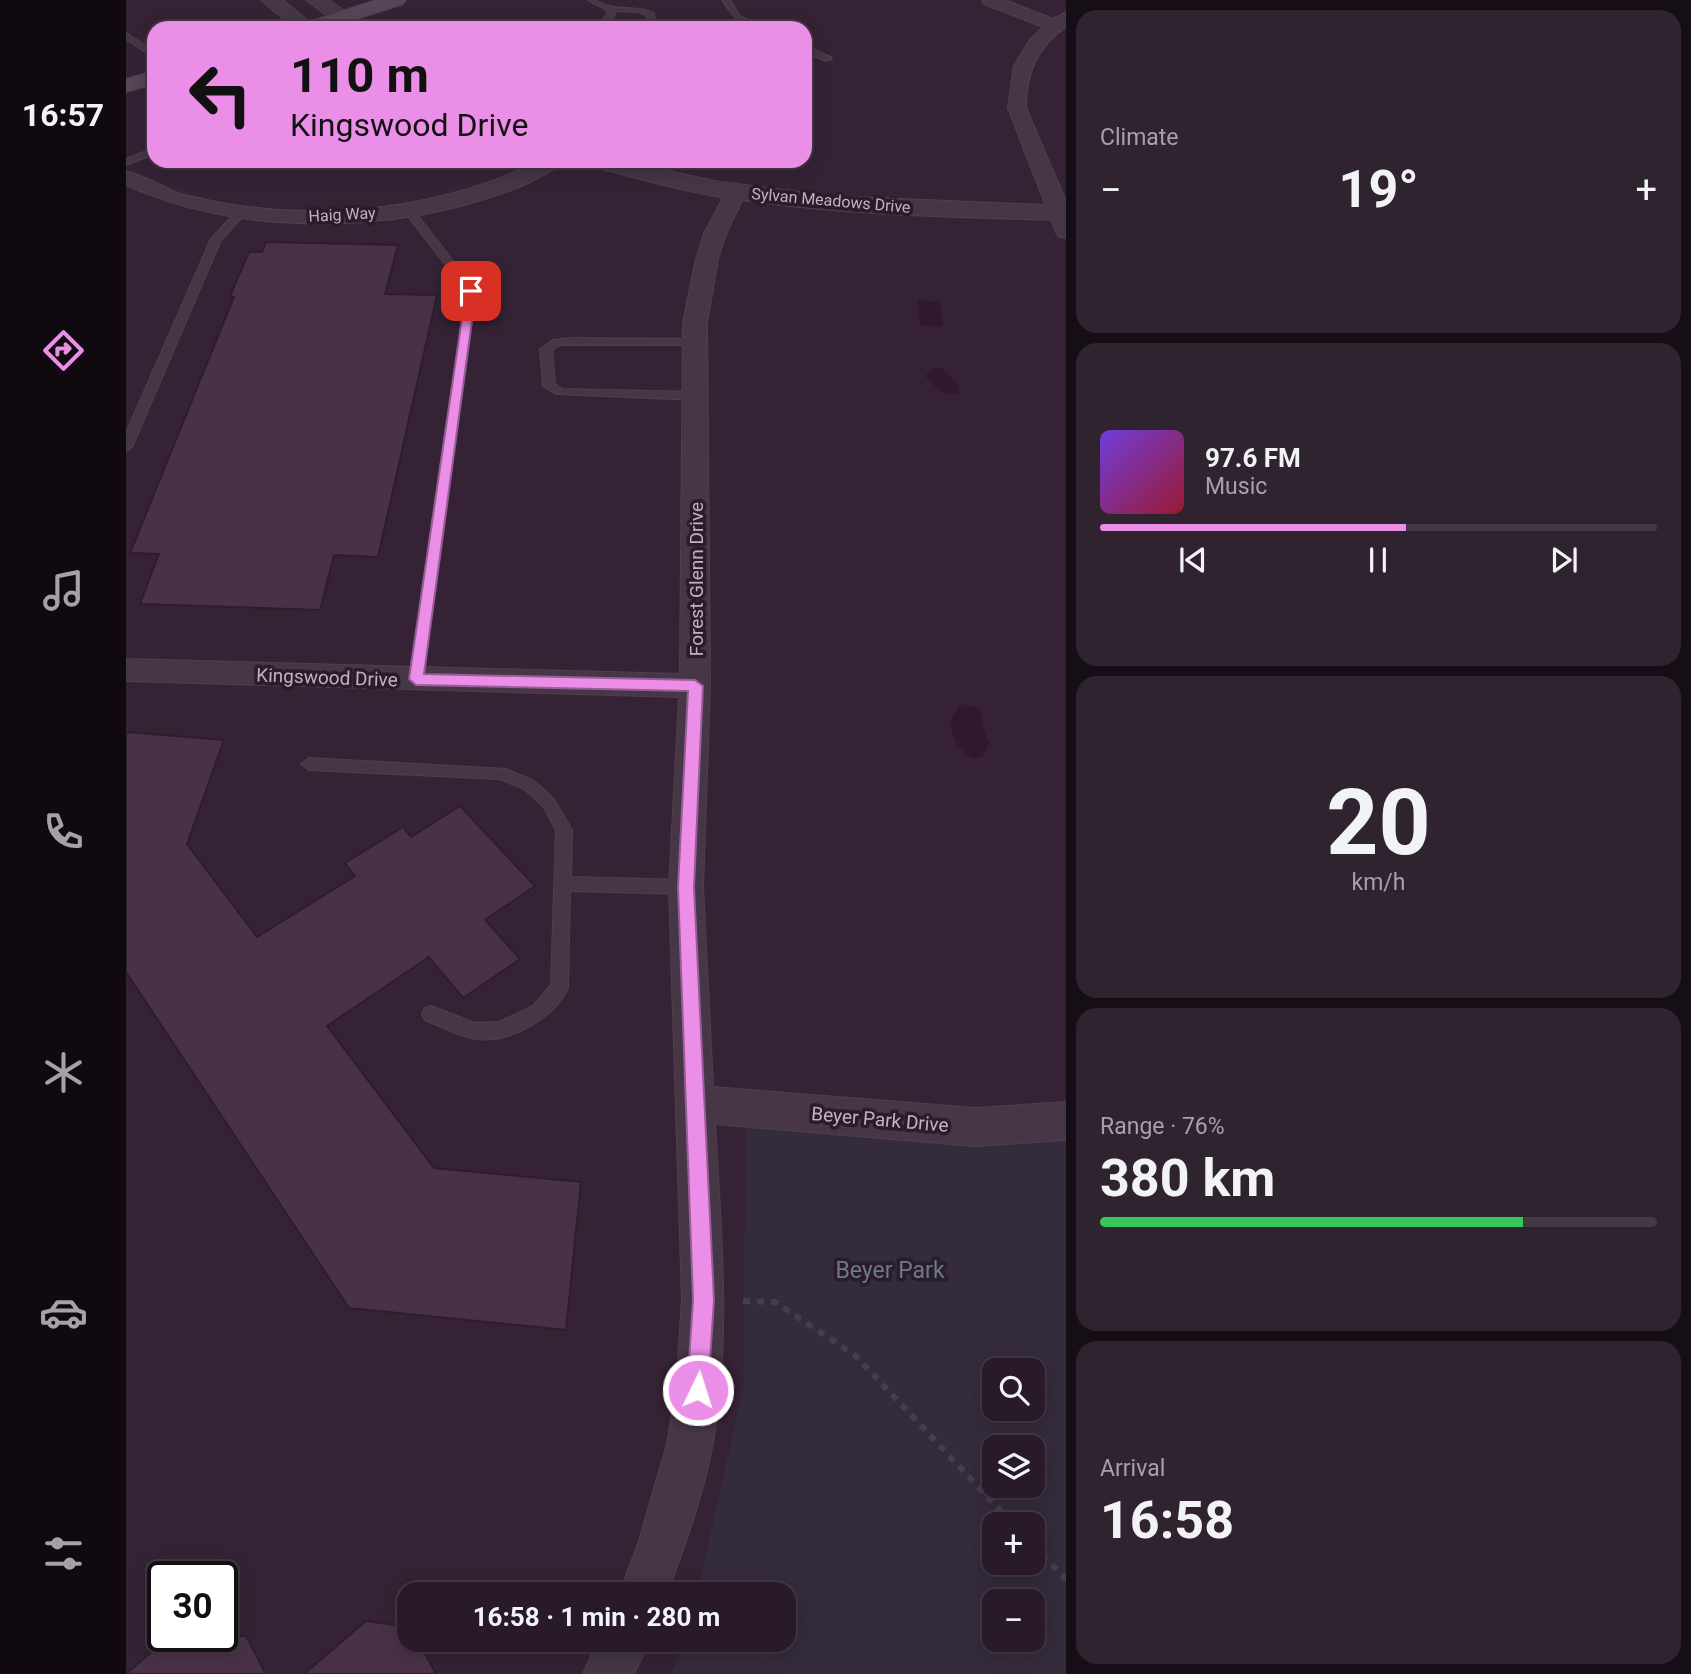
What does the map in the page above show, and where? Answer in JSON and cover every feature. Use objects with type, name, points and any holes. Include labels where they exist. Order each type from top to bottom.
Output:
[{"type":"main road","points":[[353,21],[396,0]]},
{"type":"main road","points":[[126,86],[147,79]]},
{"type":"street","points":[[271,0],[298,21]]},
{"type":"street","points":[[316,0],[346,21]]},
{"type":"street","points":[[990,0],[1060,21],[1029,52],[1018,74],[1016,89],[1017,108],[1064,219]]},
{"type":"street","name":"Haig Way","points":[[126,177],[172,197],[242,212],[321,216],[408,209],[482,192],[541,168]]},
{"type":"street","name":"Sylvan Meadows Drive","points":[[627,168],[736,192],[872,206],[1064,219]]},
{"type":"street","name":"Forest Glenn Drive","points":[[648,1582],[662,1544],[690,1444],[698,1390],[704,1300],[686,887],[695,686],[695,323],[706,259],[736,192]]},
{"type":"street","name":"Kingswood Drive","points":[[126,670],[695,686]]},
{"type":"street","name":"Beyer Park Drive","points":[[695,1104],[975,1127],[1066,1121]]},
{"type":"street","points":[[608,1674],[619,1652]]},
{"type":"lane","points":[[592,0],[608,8],[640,10],[651,15],[651,21]]},
{"type":"lane","points":[[726,0],[737,18],[744,21]]},
{"type":"lane","points":[[605,21],[611,15],[608,8]]},
{"type":"lane","points":[[126,34],[147,50]]},
{"type":"lane","points":[[812,52],[828,60]]},
{"type":"lane","points":[[126,162],[147,154]]},
{"type":"lane","points":[[408,209],[471,291],[416,679]]},
{"type":"lane","points":[[126,447],[216,239],[242,212]]},
{"type":"lane","points":[[695,342],[572,341],[556,342],[546,349],[549,386],[560,392],[696,396]]},
{"type":"lane","points":[[309,764],[501,773],[530,785],[548,802],[565,830],[559,988],[539,1012],[500,1030],[475,1031],[431,1014]]},
{"type":"lane","points":[[563,884],[686,887]]},
{"type":"path","points":[[704,1300],[775,1302],[856,1356],[1002,1512]]},
{"type":"path","points":[[1045,1558],[1066,1580]]},
{"type":"green space","name":"Beyer Park","points":[[746,1101],[1066,1125],[1066,1674],[670,1674],[681,1652],[796,1652],[796,1582],[700,1582],[743,1388]]},
{"type":"shaded area","points":[[918,300],[940,302],[943,327],[920,325]]},
{"type":"shaded area","points":[[943,368],[959,387],[959,392],[944,393],[925,376],[932,369]]},
{"type":"shaded area","points":[[960,704],[978,708],[980,712],[990,742],[982,757],[974,758],[968,755],[959,747],[954,736],[951,718]]},
{"type":"building","points":[[266,242],[398,245],[385,294],[437,295],[378,557],[334,555],[320,610],[140,604],[159,554],[130,553],[234,297],[230,296],[249,252],[262,252]]},
{"type":"building","points":[[126,732],[224,740],[187,844],[257,937],[355,876],[345,863],[403,827],[411,837],[460,806],[535,886],[485,920],[520,959],[463,998],[429,957],[327,1026],[434,1168],[581,1182],[566,1330],[349,1308],[126,972]]},
{"type":"building","points":[[366,1621],[397,1625],[397,1652],[424,1652],[436,1674],[304,1674]]},
{"type":"building","points":[[238,1636],[246,1636],[266,1674],[126,1674],[151,1652],[238,1652]]},
{"type":"route","points":[[471,291],[416,679],[695,686],[686,887],[704,1300],[698,1390]]}]
